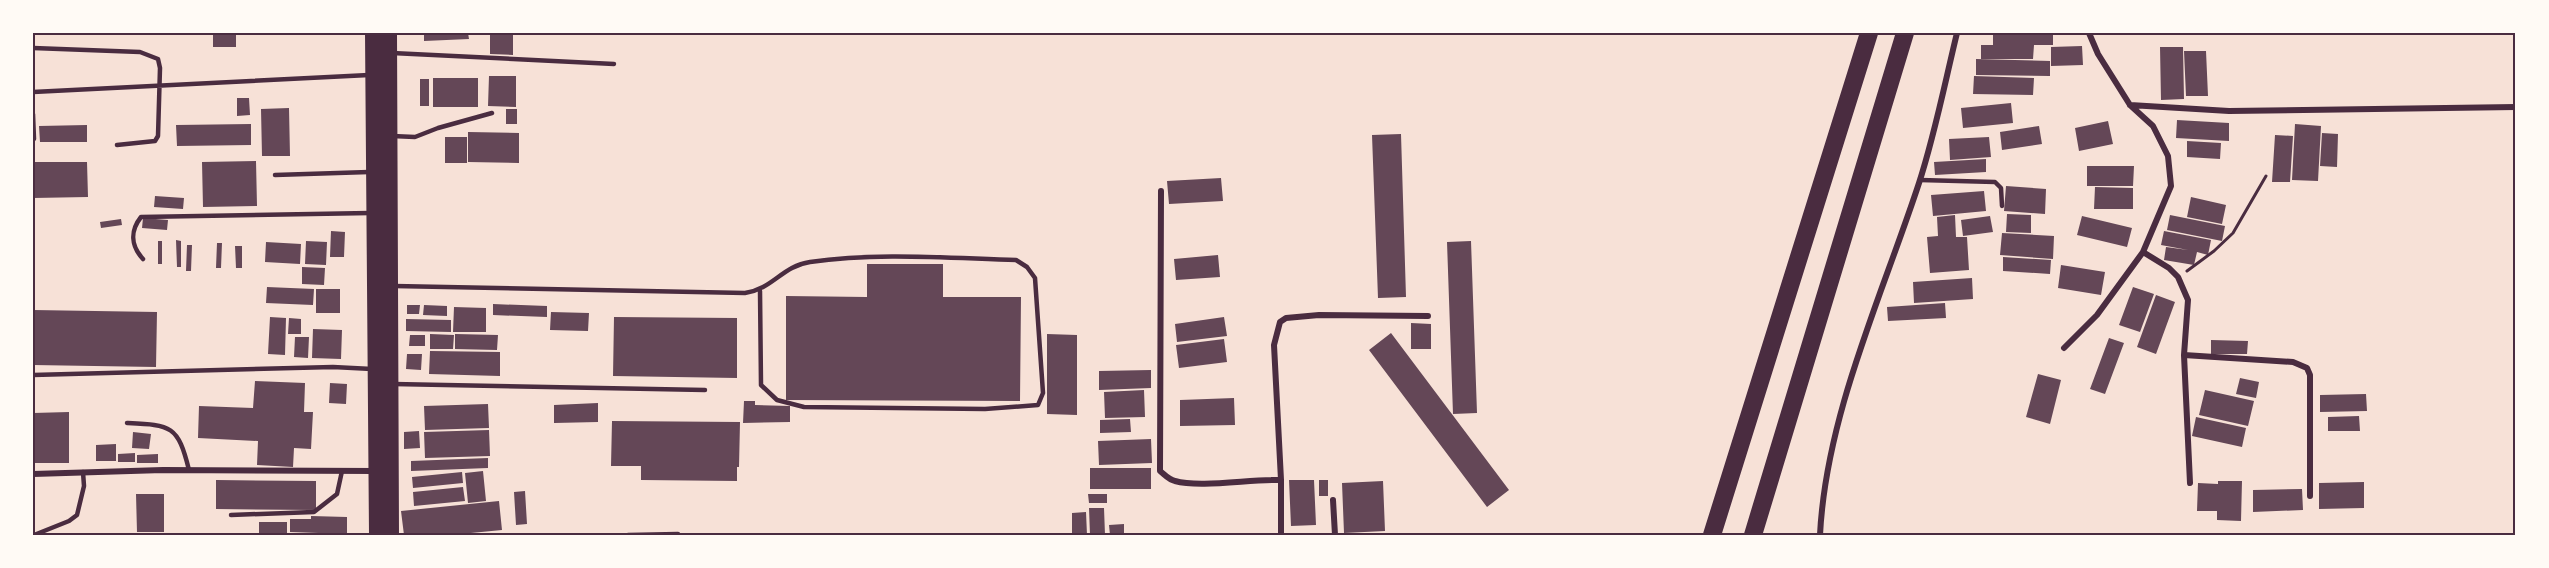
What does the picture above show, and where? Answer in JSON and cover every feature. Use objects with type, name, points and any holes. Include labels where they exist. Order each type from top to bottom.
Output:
[{"type":"highway","points":[[373,33],[382,74],[389,136],[391,535]]},
{"type":"highway","points":[[377,535],[375,171],[382,74],[389,53],[389,33]]},
{"type":"highway","points":[[1712,535],[1869,33]]},
{"type":"highway","points":[[1753,535],[1905,33]]},
{"type":"street","points":[[1820,535],[1825,485],[1838,420],[1920,180],[1957,33]]},
{"type":"street","points":[[2064,348],[2097,315],[2143,252],[2171,186],[2168,156],[2153,126],[2130,105],[2098,54],[2089,33]]},
{"type":"street","points":[[2130,105],[2229,111],[2516,107]]},
{"type":"street","points":[[1161,191],[1160,471],[1174,481],[1189,483],[1255,479],[1281,480]]},
{"type":"street","points":[[2143,252],[2169,268],[2178,277],[2188,300],[2184,355],[2190,483]]},
{"type":"street","points":[[1281,535],[1281,480],[1274,345],[1280,322],[1286,318],[1319,315],[1428,316]]},
{"type":"street","points":[[2184,355],[2293,362],[2307,368],[2310,375],[2311,398],[2310,496]]},
{"type":"street","points":[[33,474],[189,470],[377,471]]},
{"type":"street","points":[[1333,500],[1335,535]]},
{"type":"lane","points":[[33,48],[140,52],[158,59],[160,68],[158,136],[155,141],[117,145]]},
{"type":"lane","points":[[389,53],[614,64]]},
{"type":"lane","points":[[33,92],[382,74]]},
{"type":"lane","points":[[389,136],[415,137],[492,112]]},
{"type":"lane","points":[[33,114],[34,140]]},
{"type":"lane","points":[[275,175],[375,171]]},
{"type":"lane","points":[[1920,180],[1995,182],[2001,188],[2002,206]]},
{"type":"lane","points":[[143,259],[136,251],[133,239],[134,226],[141,217],[376,213]]},
{"type":"lane","points":[[390,286],[745,293],[760,291],[790,268],[808,262],[876,257],[1016,260],[1027,267],[1035,278],[1044,393],[1038,405],[986,409],[804,407],[777,399],[761,385],[760,291]]},
{"type":"lane","points":[[33,375],[333,367],[375,370]]},
{"type":"lane","points":[[390,384],[705,390]]},
{"type":"lane","points":[[127,423],[161,425],[173,432],[181,442],[189,470]]},
{"type":"lane","points":[[231,515],[314,512],[337,494],[342,471]]},
{"type":"lane","points":[[34,535],[77,515],[84,486],[83,472]]},
{"type":"lane","points":[[628,535],[678,534]]},
{"type":"path","points":[[2178,277],[2214,251],[2233,233],[2266,177]]},
{"type":"building","points":[[213,33],[236,33],[236,47],[213,47]]},
{"type":"building","points":[[424,33],[468,33],[469,39],[424,41]]},
{"type":"building","points":[[1993,33],[2053,33],[2053,45],[2034,45],[2033,59],[1981,59],[1981,45],[1993,45]]},
{"type":"building","points":[[490,35],[513,35],[513,55],[490,54]]},
{"type":"building","points":[[2082,46],[2083,65],[2051,66],[2051,47]]},
{"type":"building","points":[[2160,47],[2183,47],[2184,99],[2161,100]]},
{"type":"building","points":[[2184,51],[2206,51],[2208,96],[2186,96]]},
{"type":"building","points":[[1976,59],[2050,61],[2050,76],[1976,75]]},
{"type":"building","points":[[489,76],[516,76],[516,107],[488,106]]},
{"type":"building","points":[[1974,76],[2034,78],[2033,95],[1973,94]]},
{"type":"building","points":[[433,78],[478,78],[478,107],[433,107]]},
{"type":"building","points":[[420,79],[429,79],[429,106],[420,106]]},
{"type":"building","points":[[237,98],[249,98],[250,115],[237,116]]},
{"type":"building","points":[[2011,103],[2013,123],[1963,128],[1961,108]]},
{"type":"building","points":[[289,108],[290,156],[262,156],[261,109]]},
{"type":"building","points":[[506,109],[517,109],[517,124],[506,124]]},
{"type":"building","points":[[2177,120],[2229,123],[2229,141],[2176,138]]},
{"type":"building","points":[[2108,121],[2113,144],[2079,151],[2075,128]]},
{"type":"building","points":[[251,124],[251,145],[177,146],[176,125]]},
{"type":"building","points":[[2295,124],[2321,126],[2318,181],[2292,180]]},
{"type":"building","points":[[87,125],[87,142],[40,142],[39,126]]},
{"type":"building","points":[[2039,126],[2042,144],[2002,150],[2000,132]]},
{"type":"building","points":[[468,132],[519,133],[519,163],[468,162]]},
{"type":"building","points":[[2322,133],[2338,134],[2337,167],[2320,166]]},
{"type":"building","points":[[1401,134],[1406,297],[1378,298],[1372,135]]},
{"type":"building","points":[[2275,135],[2293,136],[2290,182],[2272,182]]},
{"type":"building","points":[[445,137],[467,137],[467,163],[445,163]]},
{"type":"building","points":[[1989,137],[1991,157],[1950,160],[1949,139]]},
{"type":"building","points":[[2187,141],[2221,143],[2220,159],[2187,157]]},
{"type":"building","points":[[1986,159],[1986,172],[1935,175],[1934,162]]},
{"type":"building","points":[[256,161],[257,206],[203,207],[202,162]]},
{"type":"building","points":[[33,162],[87,162],[88,197],[33,198]]},
{"type":"building","points":[[2087,166],[2134,166],[2133,186],[2087,186]]},
{"type":"building","points":[[1221,178],[1223,201],[1169,204],[1167,181]]},
{"type":"building","points":[[2006,186],[2046,189],[2045,214],[2004,211]]},
{"type":"building","points":[[2095,187],[2133,188],[2133,209],[2094,209]]},
{"type":"building","points":[[1984,191],[1986,211],[1933,216],[1931,195]]},
{"type":"building","points":[[155,196],[184,198],[183,209],[154,207]]},
{"type":"building","points":[[2191,197],[2226,205],[2222,224],[2187,217]]},
{"type":"building","points":[[2007,214],[2031,215],[2031,233],[2006,232]]},
{"type":"building","points":[[1955,215],[1956,237],[1967,237],[1969,270],[1930,273],[1927,237],[1938,236],[1937,217]]},
{"type":"building","points":[[2170,215],[2225,226],[2222,241],[2167,230]]},
{"type":"building","points":[[1990,216],[1993,232],[1963,236],[1961,220]]},
{"type":"building","points":[[2082,216],[2132,228],[2127,247],[2077,235]]},
{"type":"building","points":[[143,218],[168,220],[167,230],[142,228]]},
{"type":"building","points":[[121,219],[122,225],[101,228],[100,222]]},
{"type":"building","points":[[331,231],[345,232],[344,257],[330,257]]},
{"type":"building","points":[[2164,231],[2211,240],[2208,255],[2197,252],[2194,265],[2164,260],[2166,247],[2188,250],[2161,245]]},
{"type":"building","points":[[2002,233],[2054,236],[2053,259],[2000,255]]},
{"type":"building","points":[[176,240],[181,241],[181,267],[177,267]]},
{"type":"building","points":[[158,241],[162,241],[162,264],[158,264]]},
{"type":"building","points":[[306,241],[327,242],[326,265],[305,264]]},
{"type":"building","points":[[1471,241],[1477,413],[1453,414],[1447,242]]},
{"type":"building","points":[[266,242],[301,244],[300,264],[265,262]]},
{"type":"building","points":[[217,243],[222,243],[221,268],[216,268]]},
{"type":"building","points":[[187,245],[192,245],[191,271],[186,271]]},
{"type":"building","points":[[235,246],[242,246],[242,268],[236,268]]},
{"type":"building","points":[[1218,255],[1220,277],[1176,280],[1174,259]]},
{"type":"building","points":[[2003,257],[2051,260],[2050,274],[2003,271]]},
{"type":"building","points":[[867,264],[943,264],[943,297],[1021,297],[1020,401],[786,400],[786,296],[867,297]]},
{"type":"building","points":[[2061,265],[2105,272],[2101,295],[2058,288]]},
{"type":"building","points":[[302,267],[325,268],[324,285],[302,284]]},
{"type":"building","points":[[1972,278],[1973,299],[1914,303],[1913,282]]},
{"type":"building","points":[[267,287],[314,289],[313,305],[266,303]]},
{"type":"building","points":[[2133,287],[2154,294],[2140,332],[2119,325]]},
{"type":"building","points":[[316,289],[340,289],[340,313],[316,313]]},
{"type":"building","points":[[2156,295],[2175,302],[2156,354],[2137,347]]},
{"type":"building","points":[[1945,303],[1946,318],[1888,321],[1887,307]]},
{"type":"building","points":[[493,304],[547,306],[547,317],[493,315]]},
{"type":"building","points":[[407,305],[420,305],[419,314],[407,314]]},
{"type":"building","points":[[424,305],[447,306],[447,316],[423,315]]},
{"type":"building","points":[[454,307],[486,308],[486,332],[453,332]]},
{"type":"building","points":[[33,310],[157,312],[156,367],[33,365]]},
{"type":"building","points":[[551,312],[589,313],[588,331],[550,330]]},
{"type":"building","points":[[270,317],[286,318],[285,355],[268,354]]},
{"type":"building","points":[[614,317],[737,318],[737,378],[613,376]]},
{"type":"building","points":[[1224,317],[1227,336],[1177,342],[1175,324]]},
{"type":"building","points":[[289,318],[301,319],[301,334],[288,334]]},
{"type":"building","points":[[406,319],[451,320],[451,332],[406,331]]},
{"type":"building","points":[[1411,323],[1431,324],[1431,349],[1411,349]]},
{"type":"building","points":[[313,329],[342,330],[341,359],[312,358]]},
{"type":"building","points":[[1391,333],[1509,490],[1487,507],[1369,350]]},
{"type":"building","points":[[430,334],[454,335],[453,349],[430,349]]},
{"type":"building","points":[[455,334],[498,335],[497,350],[455,349]]},
{"type":"building","points":[[1047,334],[1077,335],[1077,415],[1047,414]]},
{"type":"building","points":[[410,335],[425,335],[425,346],[409,346]]},
{"type":"building","points":[[295,337],[309,337],[308,358],[294,357]]},
{"type":"building","points":[[2109,338],[2124,343],[2105,394],[2090,389]]},
{"type":"building","points":[[1224,339],[1227,362],[1179,368],[1176,345]]},
{"type":"building","points":[[2211,340],[2248,341],[2247,354],[2211,354]]},
{"type":"building","points":[[430,351],[500,352],[500,376],[429,374]]},
{"type":"building","points":[[407,354],[422,354],[421,370],[406,369]]},
{"type":"building","points":[[1151,370],[1151,388],[1099,390],[1099,371]]},
{"type":"building","points":[[2038,374],[2061,380],[2050,424],[2026,417]]},
{"type":"building","points":[[2240,378],[2259,382],[2256,398],[2236,394]]},
{"type":"building","points":[[255,381],[305,383],[304,412],[313,412],[311,449],[294,448],[293,467],[257,465],[258,441],[198,438],[199,406],[253,408]]},
{"type":"building","points":[[330,383],[347,384],[346,404],[329,403]]},
{"type":"building","points":[[1144,390],[1145,417],[1105,418],[1104,392]]},
{"type":"building","points":[[2205,390],[2254,401],[2248,426],[2199,415]]},
{"type":"building","points":[[2366,394],[2367,411],[2320,412],[2320,395]]},
{"type":"building","points":[[1234,398],[1235,425],[1180,426],[1180,400]]},
{"type":"building","points":[[744,401],[755,401],[755,405],[790,406],[790,422],[743,423]]},
{"type":"building","points":[[598,403],[598,422],[554,423],[554,405]]},
{"type":"building","points":[[488,404],[489,428],[425,430],[424,406]]},
{"type":"building","points":[[69,412],[69,463],[33,463],[33,413]]},
{"type":"building","points":[[2359,416],[2360,431],[2328,431],[2328,417]]},
{"type":"building","points":[[2196,417],[2246,428],[2242,447],[2192,436]]},
{"type":"building","points":[[1130,419],[1131,432],[1100,433],[1100,420]]},
{"type":"building","points":[[612,421],[740,422],[737,481],[641,480],[641,466],[611,466]]},
{"type":"building","points":[[489,430],[490,456],[425,458],[424,432]]},
{"type":"building","points":[[419,431],[420,448],[404,449],[404,432]]},
{"type":"building","points":[[133,432],[151,434],[149,449],[132,448]]},
{"type":"building","points":[[1151,439],[1152,463],[1099,465],[1098,441]]},
{"type":"building","points":[[116,444],[116,461],[96,461],[96,445]]},
{"type":"building","points":[[135,453],[135,462],[118,462],[118,454]]},
{"type":"building","points":[[158,454],[158,463],[137,463],[137,455]]},
{"type":"building","points":[[488,458],[488,468],[411,471],[411,461]]},
{"type":"building","points":[[1090,468],[1151,468],[1151,489],[1090,489]]},
{"type":"building","points":[[483,471],[486,501],[468,503],[465,473]]},
{"type":"building","points":[[462,472],[463,483],[413,488],[412,477]]},
{"type":"building","points":[[216,480],[316,481],[316,510],[216,509]]},
{"type":"building","points":[[1289,480],[1314,480],[1316,525],[1291,526]]},
{"type":"building","points":[[1319,480],[1328,480],[1328,496],[1319,496]]},
{"type":"building","points":[[1383,481],[1385,531],[1344,533],[1342,483]]},
{"type":"building","points":[[2218,481],[2242,481],[2241,521],[2217,520],[2217,511],[2197,511],[2198,483],[2218,484]]},
{"type":"building","points":[[2364,482],[2364,508],[2319,509],[2319,483]]},
{"type":"building","points":[[463,487],[465,501],[414,506],[413,492]]},
{"type":"building","points":[[2302,489],[2303,510],[2253,512],[2253,490]]},
{"type":"building","points":[[525,491],[527,524],[516,525],[514,492]]},
{"type":"building","points":[[136,494],[164,494],[164,532],[137,532]]},
{"type":"building","points":[[1088,494],[1107,494],[1107,503],[1089,503]]},
{"type":"building","points":[[499,501],[502,530],[450,535],[404,535],[401,511]]},
{"type":"building","points":[[1089,508],[1104,508],[1105,535],[1090,535]]},
{"type":"building","points":[[1086,512],[1087,535],[1072,535],[1072,513]]},
{"type":"building","points":[[311,516],[347,517],[347,534],[290,532],[290,519],[311,519]]},
{"type":"building","points":[[259,522],[287,522],[287,535],[259,535]]},
{"type":"building","points":[[1124,524],[1124,535],[1110,535],[1109,525]]}]
